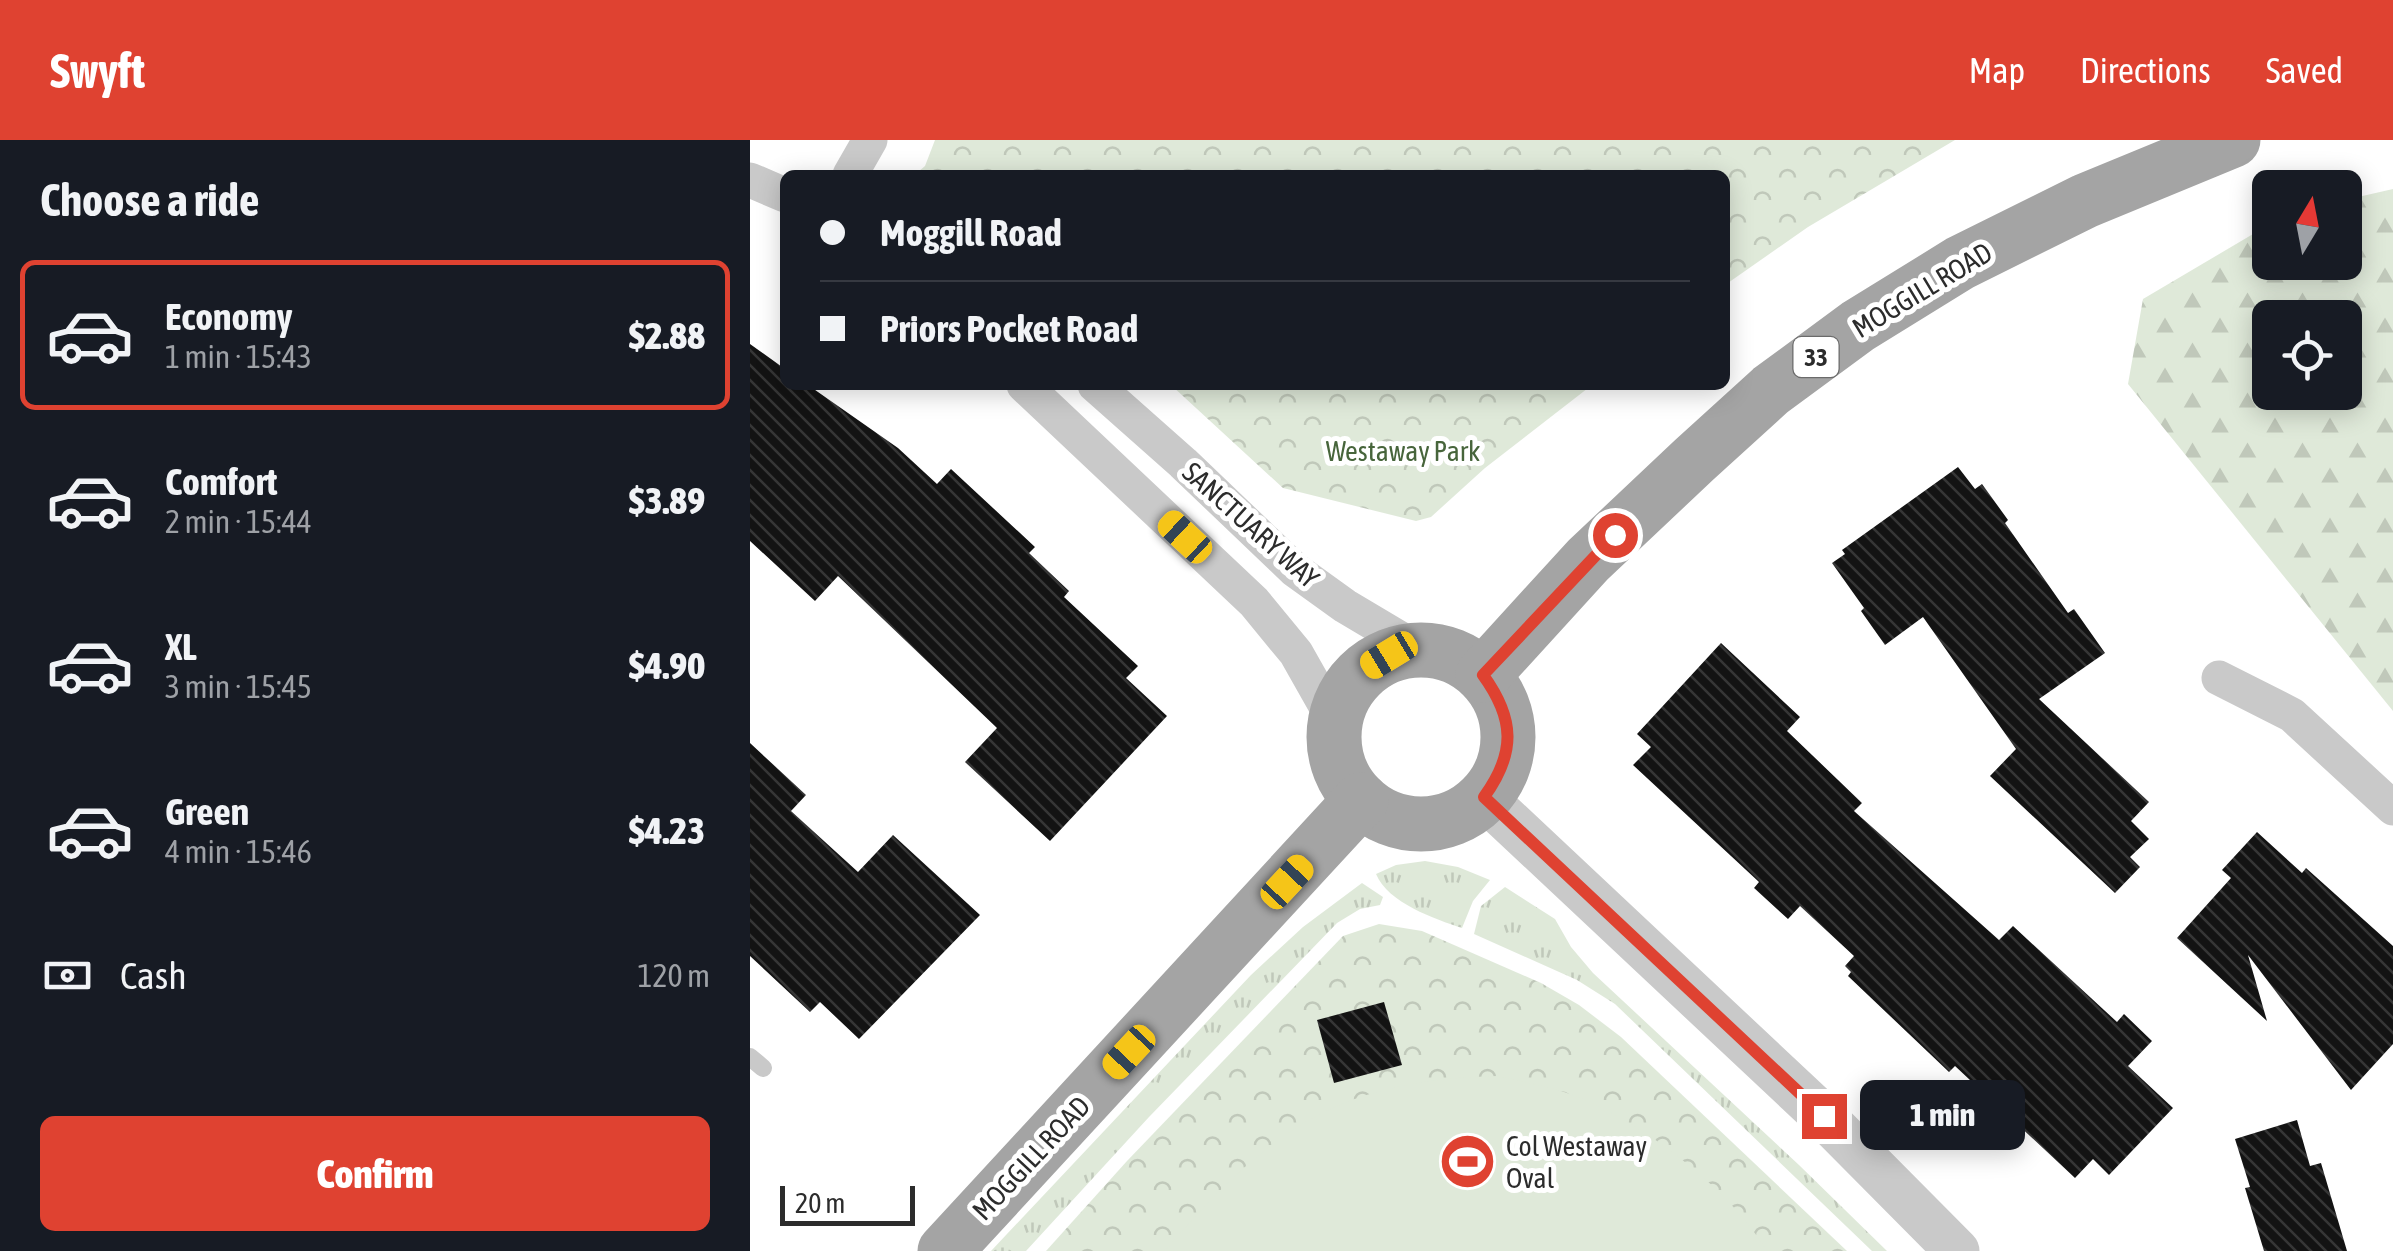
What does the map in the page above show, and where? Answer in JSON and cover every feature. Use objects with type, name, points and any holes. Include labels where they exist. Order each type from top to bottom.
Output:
[{"type":"main road","name":"MOGGILL ROAD","points":[[1483,675],[1588,560],[1694,460],[1771,390],[1858,326],[1975,256],[2085,201],[2233,140]]},
{"type":"main road","points":[[1420,650],[1443,652],[1483,675],[1498,696],[1508,722],[1508,750],[1500,776],[1484,797],[1462,814],[1436,822],[1409,823],[1384,815],[1361,800],[1347,783],[1334,744],[1335,722],[1344,694],[1364,670],[1389,655],[1420,650]]},
{"type":"main road","name":"MOGGILL ROAD","points":[[945,1251],[1361,800]]},
{"type":"street","points":[[853,170],[870,140]]},
{"type":"street","points":[[750,180],[780,193]]},
{"type":"street","name":"SANCTUARY WAY","points":[[1029,390],[1254,602],[1296,653],[1335,722]]},
{"type":"street","name":"SANCTUARY WAY","points":[[1101,390],[1184,463],[1295,570],[1345,606],[1420,650]]},
{"type":"street","points":[[2219,678],[2292,715],[2393,808]]},
{"type":"street","points":[[1484,797],[1824,1116],[1956,1251]]},
{"type":"green space","points":[[935,140],[1955,140],[1808,227],[1730,282],[1730,170],[920,170]]},
{"type":"green space","points":[[2393,189],[2393,711],[2128,384],[2143,299],[2252,235],[2252,280],[2362,280],[2362,196]]},
{"type":"green space","name":"Westaway Park","points":[[1176,390],[1586,390],[1485,468],[1431,517],[1416,521],[1283,488]]},
{"type":"green space","points":[[1425,861],[1458,867],[1490,880],[1473,901],[1462,928],[1401,901],[1376,874],[1396,865]]},
{"type":"green space","points":[[1362,883],[1383,897],[1380,905],[1360,909],[1337,923],[1026,1251],[991,1251],[1251,975],[1303,927]]},
{"type":"green space","points":[[1505,887],[1555,919],[1571,947],[1593,973],[1887,1251],[1872,1251],[1615,1004],[1577,980],[1474,934],[1481,906]]},
{"type":"green space","points":[[1379,924],[1422,931],[1541,983],[1579,1005],[1621,1037],[1847,1251],[1046,1251],[1343,936]]},
{"type":"green space","name":"Col Westaway Oval","points":[[1497,1076],[1568,1093],[1658,1141],[1731,1204],[1767,1251],[1165,1251],[1237,1174],[1308,1120],[1391,1088]]},
{"type":"building","points":[[750,344],[780,365],[780,390],[815,390],[898,448],[937,484],[951,469],[1035,547],[1029,553],[1069,591],[1064,597],[1138,666],[1126,678],[1167,716],[1050,841],[965,762],[997,728],[838,576],[815,601],[750,541]]},
{"type":"building","points":[[1958,467],[1975,489],[1982,484],[2068,613],[2074,609],[2105,653],[2039,699],[2149,802],[2131,821],[2149,839],[2130,857],[2140,867],[2115,893],[1990,776],[2016,749],[1923,617],[1885,645],[1832,563],[1845,554],[1842,550]]},
{"type":"building","points":[[1721,643],[1800,717],[1787,731],[1862,803],[1854,811],[1999,940],[2013,926],[2117,1022],[2124,1014],[2152,1041],[2128,1066],[2173,1108],[2109,1175],[2093,1159],[2075,1178],[1955,1066],[1949,1072],[1848,976],[1851,972],[1845,966],[1854,956],[1800,906],[1788,919],[1754,888],[1759,882],[1633,765],[1651,747],[1637,734]]},
{"type":"building","points":[[750,743],[806,795],[791,811],[858,872],[893,835],[980,915],[859,1039],[820,1002],[810,1012],[750,956]]},
{"type":"building","points":[[2257,832],[2302,873],[2306,868],[2393,946],[2393,1044],[2351,1090],[2248,955],[2267,1021],[2177,938],[2231,878],[2222,870]]},
{"type":"building","points":[[1384,1002],[1402,1065],[1334,1083],[1317,1020]]},
{"type":"building","points":[[2297,1120],[2310,1166],[2321,1163],[2347,1251],[2264,1251],[2235,1139]]},
{"type":"place","name":"Col Westaway Oval","points":[[1467,1162]]},
{"type":"route","points":[[1615,535],[1483,675],[1498,696],[1508,722],[1508,750],[1500,776],[1484,797],[1824,1116]]}]
